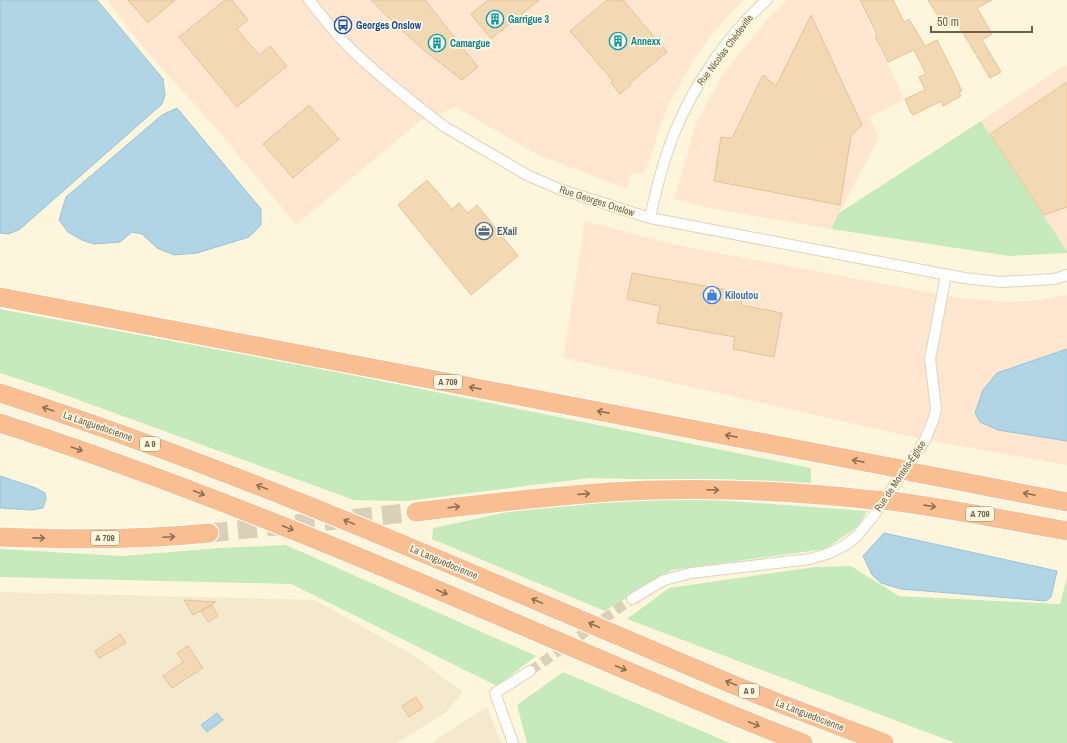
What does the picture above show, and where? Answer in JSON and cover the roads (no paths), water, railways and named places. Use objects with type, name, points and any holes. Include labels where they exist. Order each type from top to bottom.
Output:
[{"type":"highway","name":"A 709","points":[[0,296],[174,331],[691,428],[1067,502]]},
{"type":"highway","name":"La Languedocienne","points":[[0,393],[149,444],[298,501],[729,682],[884,743]]},
{"type":"highway","points":[[0,423],[109,460],[251,513],[802,743]]},
{"type":"highway","name":"A 709","points":[[416,512],[558,496],[610,492],[707,490],[797,493],[892,502],[986,515],[1067,531]]},
{"type":"highway","name":"A 709","points":[[0,537],[78,539],[133,538],[210,533]]},
{"type":"street","name":"Rue Georges Onslow","points":[[309,0],[352,50],[396,90],[445,127],[527,175],[559,189],[650,218],[946,274]]},
{"type":"street","name":"Rue Nicolas Chédeville","points":[[650,218],[663,166],[674,134],[702,78],[752,13],[767,0]]},
{"type":"street","points":[[946,274],[964,278],[1001,282],[1054,279],[1067,276]]},
{"type":"street","name":"Rue de Montels-Église","points":[[632,599],[664,580],[691,573],[810,559],[847,544],[857,536],[872,518],[925,440],[934,418],[936,408],[930,359],[946,274]]},
{"type":"street","points":[[513,743],[495,694],[530,670]]},
{"type":"water","points":[[0,0],[97,0],[163,79],[165,95],[162,104],[19,230],[8,234],[0,233]]},
{"type":"water","points":[[177,108],[261,209],[261,225],[249,237],[197,253],[174,255],[157,248],[142,234],[132,232],[120,242],[94,244],[82,240],[68,232],[59,220],[66,197],[162,115]]},
{"type":"water","points":[[1067,349],[1067,441],[998,430],[980,422],[975,413],[983,390],[997,373]]},
{"type":"water","points":[[0,476],[36,488],[45,493],[46,499],[43,508],[32,510],[0,508]]},
{"type":"water","points":[[884,533],[1057,571],[1051,597],[1046,601],[901,589],[881,583],[872,575],[863,556]]},
{"type":"water","points":[[217,713],[223,720],[207,732],[201,725]]},
{"type":"tunnel","points":[[209,533],[416,512]]},
{"type":"tunnel","points":[[530,671],[632,599]]},
{"type":"place","name":"Garrigue 3","points":[[495,19]]},
{"type":"place","name":"Georges Onslow","points":[[343,25]]},
{"type":"place","name":"Annexx","points":[[618,41]]},
{"type":"place","name":"Camargue","points":[[437,43]]},
{"type":"place","name":"EXail","points":[[484,231]]},
{"type":"place","name":"Kiloutou","points":[[712,295]]}]
